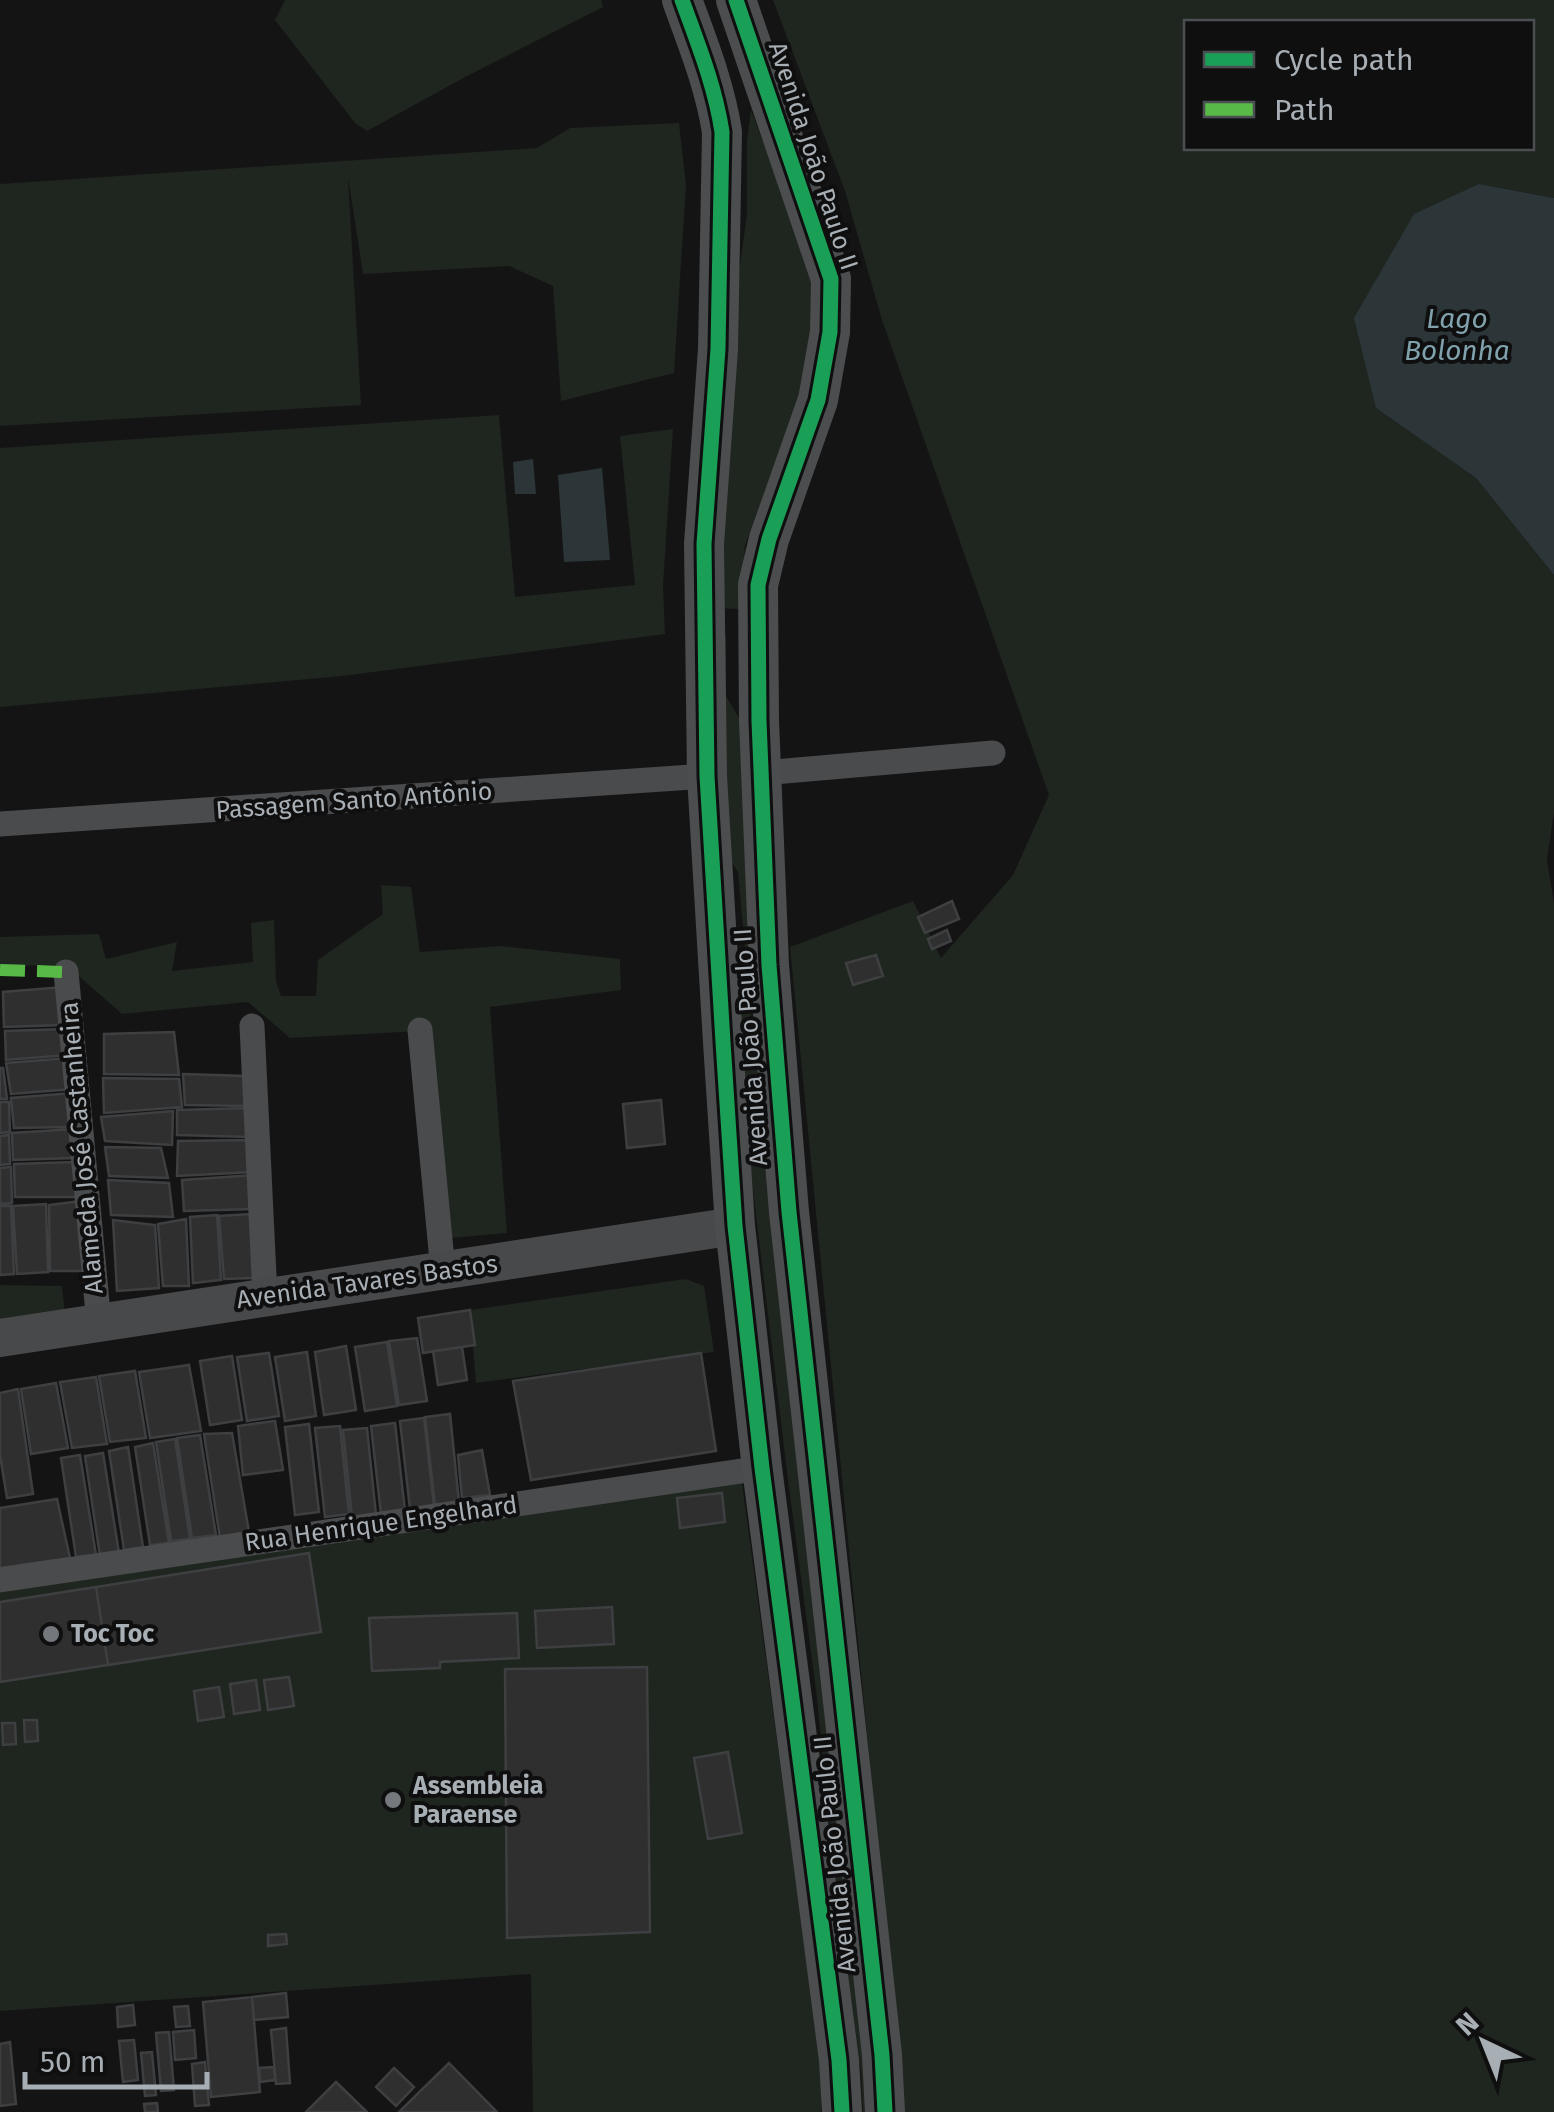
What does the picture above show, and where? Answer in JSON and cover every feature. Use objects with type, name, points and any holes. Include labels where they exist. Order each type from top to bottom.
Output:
[{"type":"main road","name":"Avenida João Paulo II","points":[[682,0],[708,73],[722,132],[718,349],[704,544],[704,625],[707,776],[734,1226],[839,2060],[842,2112]]},
{"type":"main road","name":"Avenida João Paulo II","points":[[736,0],[831,279],[830,332],[818,400],[769,538],[758,584],[759,721],[768,965],[790,1212],[880,2036],[885,2112]]},
{"type":"main road","points":[[704,625],[722,624],[734,633],[740,708],[752,720],[759,721]]},
{"type":"main road","points":[[714,869],[732,883],[738,958],[750,968],[768,965]]},
{"type":"main road","name":"Avenida Tavares Bastos","points":[[0,1338],[734,1226]]},
{"type":"street","points":[[762,773],[993,752]]},
{"type":"street","name":"Passagem Santo Antônio","points":[[0,824],[707,776]]},
{"type":"street","name":"Alameda José Castanheira","points":[[66,972],[99,1324]]},
{"type":"street","points":[[252,1026],[266,1297]]},
{"type":"street","points":[[420,1030],[443,1271]]},
{"type":"street","name":"Rua Henrique Engelhard","points":[[0,1580],[762,1468]]},
{"type":"shaded area","points":[[285,0],[601,0],[603,7],[367,131],[355,123],[275,20]]},
{"type":"shaded area","points":[[773,0],[1554,0],[1554,198],[1479,184],[1376,408],[1476,478],[1554,575],[1554,812],[1547,860],[1554,903],[1554,2112],[904,2112],[790,947],[913,901],[941,958],[1013,875],[1049,795],[882,320],[845,191]]},
{"type":"shaded area","points":[[751,110],[816,282],[815,352],[780,461],[745,545],[739,609],[714,608],[732,324],[747,214]]},
{"type":"shaded area","points":[[679,123],[686,185],[674,373],[561,401],[553,286],[509,266],[363,274],[348,177],[361,405],[0,426],[0,184],[537,148],[570,128]]},
{"type":"shaded area","points":[[499,415],[515,597],[635,585],[620,436],[673,429],[663,586],[665,634],[342,676],[0,707],[0,448]]},
{"type":"shaded area","points":[[712,633],[726,636],[726,696],[745,728],[756,951],[745,949],[738,872],[721,847]]},
{"type":"shaded area","points":[[381,885],[411,887],[420,952],[500,946],[620,959],[621,990],[490,1007],[507,1233],[440,1239],[420,1031],[290,1038],[248,1002],[122,1014],[66,965],[0,966],[0,937],[99,934],[106,959],[177,942],[172,971],[253,962],[251,923],[274,920],[276,981],[281,996],[316,996],[318,960],[383,914]]},
{"type":"shaded area","points":[[737,962],[751,974],[751,1016],[878,2112],[863,2112],[816,1690],[743,1107]]},
{"type":"shaded area","points":[[686,1279],[704,1286],[714,1352],[476,1383],[470,1310]]},
{"type":"shaded area","points":[[0,1285],[62,1286],[65,1314],[0,1322]]},
{"type":"shaded area","name":"Assembleia Paraense","points":[[740,1469],[821,2063],[821,2112],[533,2112],[531,1974],[0,2011],[0,1580]]},
{"type":"water","name":"Lago Bolonha","points":[[1479,184],[1554,198],[1554,575],[1476,478],[1376,408],[1354,318],[1414,214]]},
{"type":"water","points":[[533,459],[536,494],[515,494],[513,462]]},
{"type":"water","points":[[602,468],[610,560],[564,562],[558,475]]},
{"type":"building","points":[[952,901],[959,919],[925,933],[918,917]]},
{"type":"building","points":[[947,930],[951,941],[932,949],[928,939]]},
{"type":"building","points":[[876,955],[883,976],[853,985],[846,963]]},
{"type":"building","points":[[63,987],[64,1025],[4,1027],[3,992]]},
{"type":"building","points":[[65,1029],[68,1055],[6,1060],[5,1031]]},
{"type":"building","points":[[174,1032],[179,1075],[104,1074],[104,1034]]},
{"type":"building","points":[[68,1058],[73,1089],[11,1094],[6,1063]]},
{"type":"building","points":[[3,1068],[7,1099],[0,1099]]},
{"type":"building","points":[[183,1074],[246,1076],[247,1106],[185,1105]]},
{"type":"building","points":[[103,1078],[179,1079],[182,1107],[104,1113]]},
{"type":"building","points":[[72,1093],[74,1127],[14,1128],[11,1098]]},
{"type":"building","points":[[661,1100],[665,1144],[627,1148],[623,1104]]},
{"type":"building","points":[[0,1102],[9,1102],[10,1132],[0,1133]]},
{"type":"building","points":[[248,1108],[250,1137],[177,1135],[177,1110]]},
{"type":"building","points":[[173,1111],[172,1145],[105,1141],[101,1117]]},
{"type":"building","points":[[74,1129],[75,1158],[13,1160],[12,1133]]},
{"type":"building","points":[[9,1135],[10,1164],[0,1165],[0,1136]]},
{"type":"building","points":[[251,1140],[253,1172],[177,1176],[178,1141]]},
{"type":"building","points":[[105,1147],[161,1148],[168,1178],[109,1176]]},
{"type":"building","points":[[75,1162],[80,1197],[15,1197],[14,1164]]},
{"type":"building","points":[[11,1167],[12,1203],[0,1204],[0,1168]]},
{"type":"building","points":[[254,1175],[253,1209],[184,1211],[182,1180]]},
{"type":"building","points":[[108,1180],[169,1183],[173,1217],[111,1215]]},
{"type":"building","points":[[81,1201],[83,1271],[50,1271],[49,1205]]},
{"type":"building","points":[[46,1204],[48,1272],[17,1274],[13,1206]]},
{"type":"building","points":[[0,1206],[11,1206],[14,1274],[0,1275]]},
{"type":"building","points":[[251,1214],[254,1278],[224,1279],[219,1216]]},
{"type":"building","points":[[217,1215],[221,1280],[193,1283],[190,1217]]},
{"type":"building","points":[[186,1219],[189,1286],[163,1286],[158,1224]]},
{"type":"building","points":[[113,1220],[155,1225],[159,1288],[117,1291]]},
{"type":"building","points":[[470,1310],[475,1345],[423,1353],[418,1318]]},
{"type":"building","points":[[417,1338],[427,1401],[399,1405],[389,1341]]},
{"type":"building","points":[[387,1342],[397,1406],[365,1411],[355,1347]]},
{"type":"building","points":[[346,1346],[356,1410],[324,1415],[315,1352]]},
{"type":"building","points":[[462,1347],[467,1380],[438,1385],[433,1351]]},
{"type":"building","points":[[307,1352],[316,1416],[285,1421],[275,1357]]},
{"type":"building","points":[[269,1353],[279,1416],[247,1421],[237,1357]]},
{"type":"building","points":[[701,1353],[716,1451],[531,1480],[513,1381]]},
{"type":"building","points":[[232,1356],[242,1420],[210,1425],[200,1361]]},
{"type":"building","points":[[189,1365],[201,1431],[150,1438],[139,1372]]},
{"type":"building","points":[[135,1371],[146,1438],[110,1442],[99,1376]]},
{"type":"building","points":[[96,1377],[107,1444],[72,1448],[60,1382]]},
{"type":"building","points":[[56,1383],[68,1448],[31,1454],[21,1389]]},
{"type":"building","points":[[18,1389],[33,1494],[7,1498],[0,1455],[0,1393]]},
{"type":"building","points":[[450,1414],[459,1502],[435,1505],[425,1417]]},
{"type":"building","points":[[424,1418],[434,1506],[410,1509],[400,1421]]},
{"type":"building","points":[[275,1421],[283,1470],[243,1475],[238,1426]]},
{"type":"building","points":[[395,1423],[405,1511],[381,1514],[371,1426]]},
{"type":"building","points":[[309,1424],[319,1512],[295,1515],[285,1427]]},
{"type":"building","points":[[340,1426],[349,1514],[325,1517],[315,1428]]},
{"type":"building","points":[[367,1428],[376,1515],[352,1518],[343,1430]]},
{"type":"building","points":[[232,1433],[249,1532],[220,1538],[204,1434]]},
{"type":"building","points":[[200,1435],[216,1535],[192,1538],[177,1438]]},
{"type":"building","points":[[175,1439],[190,1539],[171,1541],[156,1442]]},
{"type":"building","points":[[153,1443],[169,1543],[150,1545],[135,1447]]},
{"type":"building","points":[[128,1447],[143,1547],[124,1550],[109,1451]]},
{"type":"building","points":[[482,1450],[490,1495],[462,1498],[458,1455]]},
{"type":"building","points":[[103,1453],[119,1553],[100,1556],[85,1456]]},
{"type":"building","points":[[80,1455],[96,1555],[76,1557],[61,1458]]},
{"type":"building","points":[[722,1493],[725,1522],[680,1528],[677,1498]]},
{"type":"building","points":[[57,1499],[70,1558],[0,1568],[0,1508]]},
{"type":"building","points":[[309,1553],[321,1632],[108,1665],[96,1587]]},
{"type":"building","name":"Toc Toc","points":[[96,1587],[108,1665],[0,1682],[0,1602]]},
{"type":"building","points":[[612,1607],[614,1644],[537,1648],[535,1611]]},
{"type":"building","points":[[517,1613],[519,1658],[440,1662],[440,1668],[372,1671],[369,1618]]},
{"type":"building","points":[[647,1667],[650,1932],[507,1938],[505,1669]]},
{"type":"building","points":[[289,1677],[294,1706],[268,1710],[264,1680]]},
{"type":"building","points":[[256,1680],[260,1710],[234,1714],[230,1684]]},
{"type":"building","points":[[219,1687],[224,1717],[198,1721],[194,1691]]},
{"type":"building","points":[[24,1720],[37,1720],[38,1741],[25,1742]]},
{"type":"building","points":[[2,1723],[15,1723],[16,1744],[3,1745]]},
{"type":"building","points":[[728,1752],[742,1833],[708,1839],[694,1758]]},
{"type":"building","points":[[286,1934],[287,1944],[268,1946],[268,1935]]},
{"type":"building","points":[[286,1993],[288,2017],[254,2020],[252,1997]]},
{"type":"building","points":[[252,1997],[260,2092],[211,2097],[203,2002]]},
{"type":"building","points":[[133,2005],[135,2025],[118,2027],[117,2007]]},
{"type":"building","points":[[188,2006],[190,2026],[176,2027],[174,2007]]},
{"type":"building","points":[[286,2028],[290,2083],[276,2084],[271,2030]]},
{"type":"building","points":[[194,2030],[196,2058],[175,2060],[173,2032]]},
{"type":"building","points":[[169,2032],[174,2090],[161,2091],[156,2033]]},
{"type":"building","points":[[134,2040],[138,2080],[123,2082],[119,2041]]},
{"type":"building","points":[[10,2042],[16,2104],[0,2106],[0,2044]]},
{"type":"building","points":[[152,2052],[156,2095],[145,2096],[141,2053]]},
{"type":"building","points":[[205,2062],[209,2105],[195,2106],[192,2064]]},
{"type":"building","points":[[449,2063],[497,2112],[399,2112]]},
{"type":"building","points":[[274,2067],[275,2080],[260,2082],[259,2068]]},
{"type":"building","points":[[394,2068],[414,2087],[396,2106],[376,2087]]},
{"type":"building","points":[[336,2082],[367,2112],[306,2112]]},
{"type":"building","points":[[157,2103],[158,2112],[145,2112],[144,2104]]},
{"type":"marked path","points":[[0,970],[66,972]]},
{"type":"cycle path","points":[[682,0],[710,82],[722,132],[718,349],[704,544],[707,776],[735,1226],[762,1468],[839,2060],[842,2112]]},
{"type":"cycle path","points":[[736,0],[831,279],[830,332],[818,400],[769,539],[758,585],[759,721],[769,965],[789,1212],[882,2055],[885,2112]]},
{"type":"place","name":"Toc Toc","points":[[51,1634]]},
{"type":"place","name":"Assembleia Paraense","points":[[393,1800]]}]
